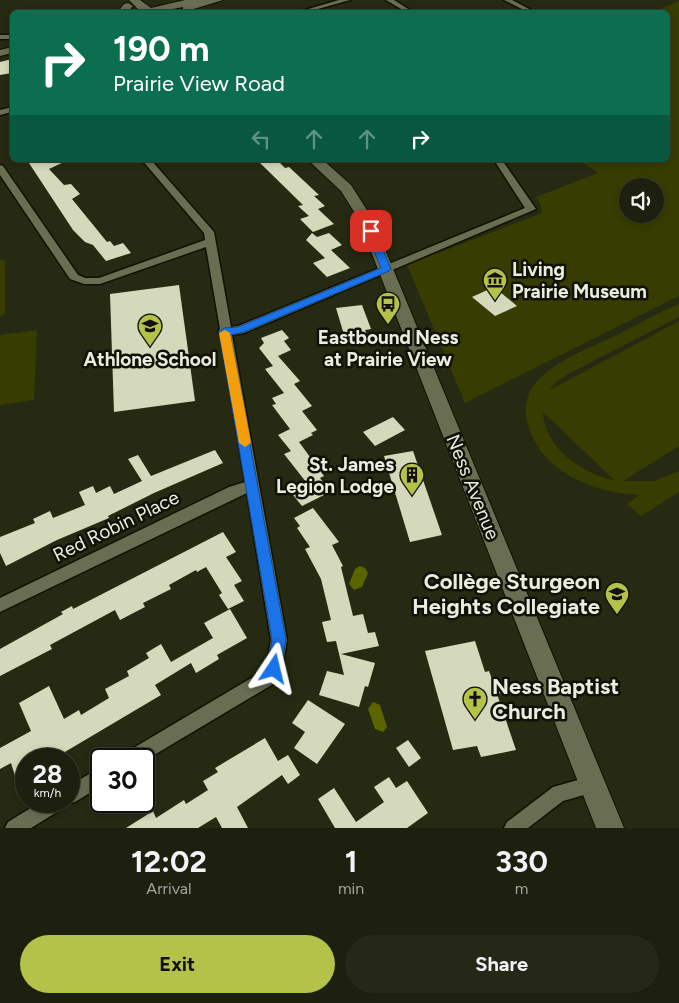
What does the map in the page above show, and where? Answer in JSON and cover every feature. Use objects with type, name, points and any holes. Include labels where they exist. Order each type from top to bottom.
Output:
[{"type":"main road","points":[[175,10],[198,0]]},
{"type":"main road","points":[[136,8],[175,10],[218,0]]},
{"type":"main road","name":"Ness Avenue","points":[[317,162],[346,188],[359,206],[610,828]]},
{"type":"street","points":[[310,10],[348,0]]},
{"type":"street","points":[[389,0],[406,10]]},
{"type":"street","points":[[507,0],[528,10]]},
{"type":"street","points":[[148,162],[204,225],[210,242],[224,332],[279,640],[274,669],[269,677],[150,748]]},
{"type":"street","points":[[224,332],[240,330],[531,209],[499,162]]},
{"type":"street","points":[[2,173],[74,277],[84,281],[100,281],[210,242]]},
{"type":"street","name":"Red Robin Place","points":[[0,605],[234,491],[252,486]]},
{"type":"street","points":[[513,828],[559,793],[592,785]]},
{"type":"street","points":[[14,828],[39,813]]},
{"type":"shaded area","name":"Living Prairie Museum","points":[[679,1],[679,296],[465,403],[407,265],[542,213],[540,203],[536,197],[598,173],[582,162],[670,162],[670,10],[658,10]]},
{"type":"shaded area","points":[[0,260],[5,260],[5,313],[0,317]]},
{"type":"shaded area","points":[[679,304],[679,317],[568,374],[555,383],[550,390],[679,321],[679,446],[623,481],[654,481],[679,471],[679,492],[641,516],[627,504],[639,495],[604,490],[570,476],[556,466],[543,453],[533,438],[526,416],[526,403],[534,385],[542,376],[562,361]],"holes":[[[543,412],[614,480],[590,472],[567,457],[550,437],[545,425]]]},
{"type":"shaded area","points":[[37,330],[34,400],[0,405],[0,335]]},
{"type":"shaded area","points":[[360,566],[365,568],[368,573],[362,587],[354,590],[349,584],[355,569]]},
{"type":"shaded area","points":[[373,702],[380,705],[387,727],[383,732],[375,729],[368,709]]},
{"type":"building","points":[[10,60],[10,73],[0,75],[0,62]]},
{"type":"building","points":[[28,162],[64,162],[49,169],[64,185],[71,184],[80,194],[72,199],[107,242],[110,241],[114,246],[123,243],[131,253],[106,261],[93,245],[85,242],[73,230]]},
{"type":"building","points":[[259,162],[279,162],[285,168],[289,167],[319,195],[314,196],[325,206],[318,209],[334,224],[313,232],[300,219],[309,216],[298,206],[303,205]]},
{"type":"building","points":[[312,233],[317,237],[329,233],[342,245],[331,250],[350,268],[327,277],[313,263],[325,258],[306,240]]},
{"type":"building","name":"Athlone School","points":[[179,285],[195,401],[114,412],[110,294]]},
{"type":"building","name":"Living Prairie Museum","points":[[494,287],[517,306],[495,316],[472,297]]},
{"type":"building","points":[[362,305],[371,329],[365,330],[367,335],[345,338],[336,308]]},
{"type":"building","points":[[282,330],[289,338],[284,341],[291,350],[278,356],[300,381],[294,384],[312,406],[302,411],[317,430],[311,433],[313,435],[299,442],[324,476],[320,478],[330,492],[302,506],[289,490],[306,482],[284,454],[291,451],[278,435],[290,429],[272,405],[276,404],[272,398],[284,393],[265,369],[273,366],[259,348],[264,343],[261,338]]},
{"type":"building","points":[[393,417],[405,430],[375,446],[363,432]]},
{"type":"building","points":[[215,450],[223,463],[154,493],[108,516],[109,518],[57,540],[6,566],[0,553],[0,537],[35,523],[33,519],[50,511],[53,518],[85,505],[79,492],[93,486],[96,493],[110,486],[114,494],[142,481],[128,459],[138,455],[151,476]]},
{"type":"building","name":"St. James Legion Lodge","points":[[413,451],[442,535],[410,542],[384,456]]},
{"type":"building","points":[[313,508],[339,542],[332,545],[343,566],[341,567],[353,616],[363,614],[368,633],[375,632],[379,646],[341,654],[375,663],[368,687],[365,686],[359,707],[319,695],[327,671],[344,675],[336,641],[327,642],[322,622],[331,620],[321,579],[305,549],[310,547],[297,528],[300,526],[294,518]]},
{"type":"building","points":[[223,532],[236,552],[226,557],[242,581],[234,585],[244,601],[228,609],[219,595],[222,593],[206,567],[197,572],[196,570],[169,585],[171,589],[143,603],[145,607],[120,620],[115,610],[50,645],[52,649],[0,676],[0,649],[63,614],[61,612],[72,606],[73,609]]},
{"type":"building","points":[[230,609],[247,638],[217,655],[219,659],[196,673],[191,663],[155,685],[161,695],[72,748],[15,748],[15,776],[11,763],[0,769],[0,748],[31,731],[19,703],[49,686],[64,719],[79,710],[81,715],[109,698],[105,689],[129,676],[127,671],[149,658],[146,653],[161,644],[171,662],[213,638],[204,623]]},
{"type":"building","name":"Ness Baptist Church","points":[[475,641],[485,672],[489,671],[493,682],[502,681],[505,692],[497,694],[516,750],[481,757],[477,746],[453,750],[425,651]]},
{"type":"building","points":[[308,700],[345,724],[317,764],[294,748],[305,732],[292,723]]},
{"type":"building","points":[[265,738],[278,761],[288,755],[300,775],[288,784],[282,775],[237,807],[248,828],[222,828],[216,817],[198,828],[126,828],[150,813],[154,813],[156,818],[184,800],[186,804],[208,790],[203,781],[218,772],[215,768]]},
{"type":"building","points":[[408,740],[421,758],[409,767],[396,748]]},
{"type":"building","points":[[389,777],[396,788],[407,781],[428,813],[407,828],[335,828],[318,799],[334,788],[356,822],[384,802],[374,787]]},
{"type":"slow traffic","points":[[225,333],[245,443]]},
{"type":"place","name":"Living Prairie Museum","points":[[495,301]]},
{"type":"place","name":"Eastbound Ness at Prairie View","points":[[388,325]]},
{"type":"place","name":"Athlone School","points":[[150,347]]},
{"type":"place","name":"St. James Legion Lodge","points":[[412,496]]},
{"type":"place","name":"Collège Sturgeon Heights Collegiate","points":[[617,615]]},
{"type":"place","name":"Ness Baptist Church","points":[[475,720]]},
{"type":"route","points":[[274,669],[279,640],[224,332],[240,330],[386,269],[371,231]]}]
